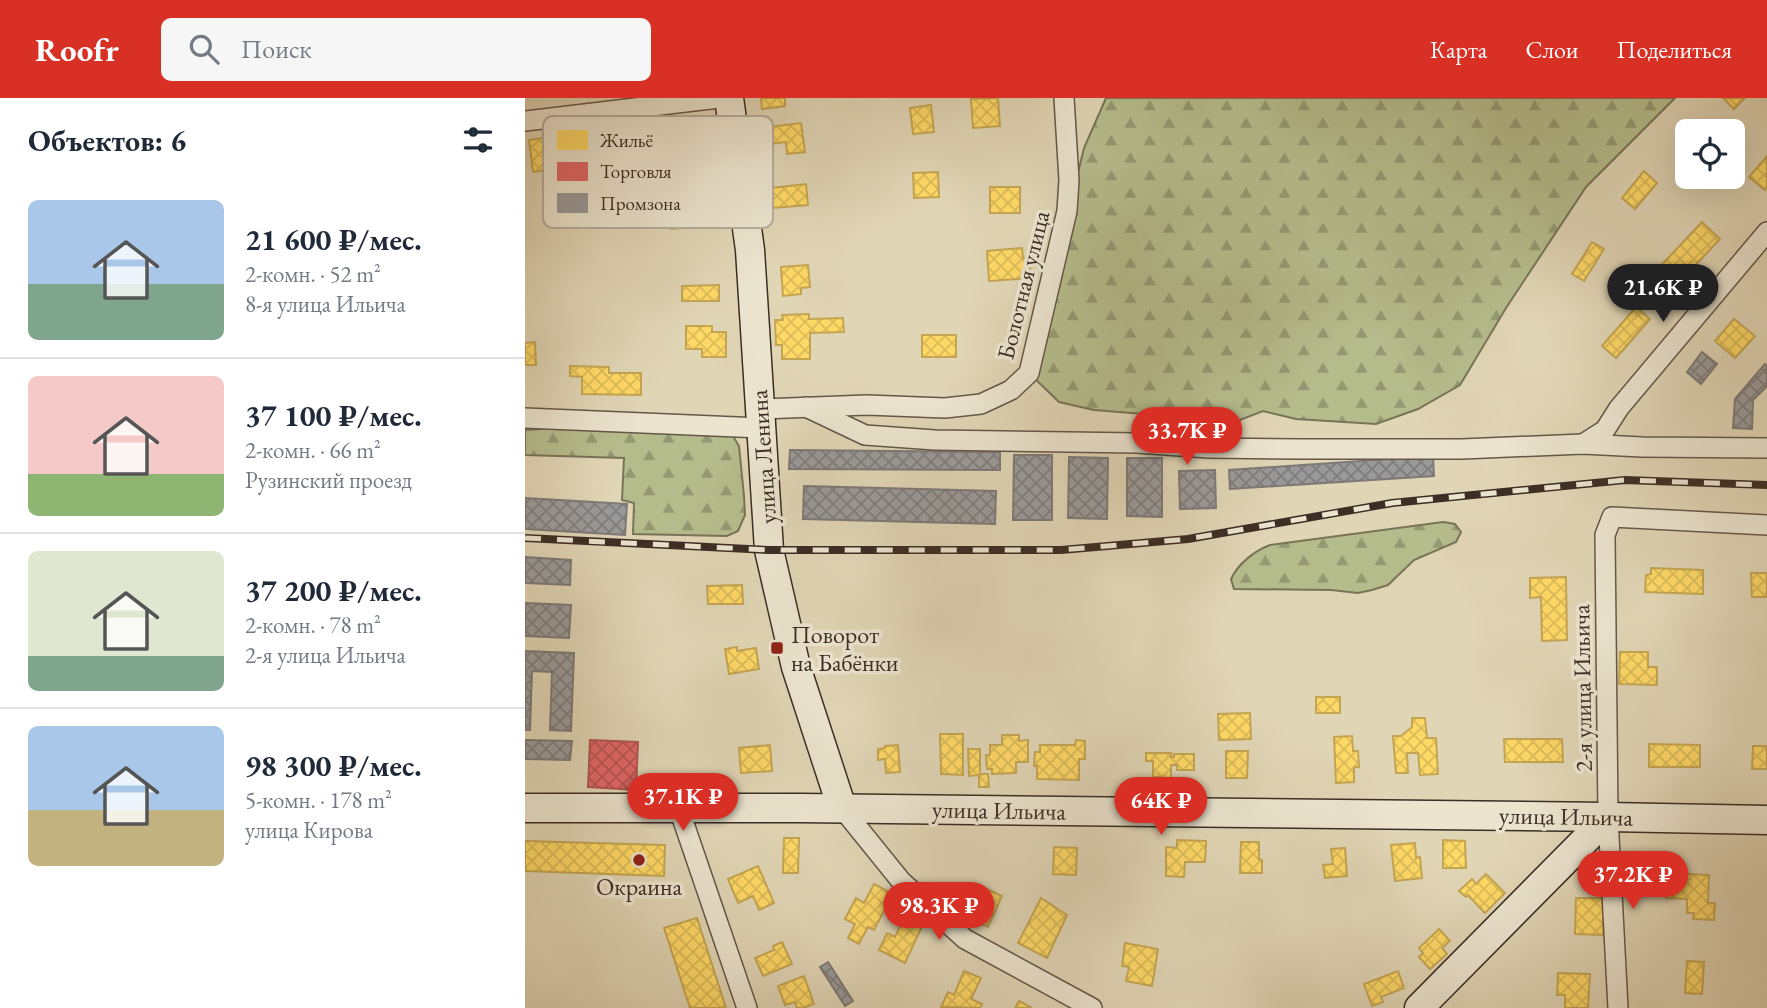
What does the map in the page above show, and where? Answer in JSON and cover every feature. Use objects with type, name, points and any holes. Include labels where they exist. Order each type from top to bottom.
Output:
[{"type":"main road","name":"улица Ленина","points":[[729,98],[731,116]]},
{"type":"main road","name":"улица Ленина","points":[[747,228],[769,550],[796,667],[842,808]]},
{"type":"main road","name":"улица Ильича","points":[[525,808],[842,808],[1767,820]]},
{"type":"main road","points":[[1419,1008],[1608,817]]},
{"type":"street","points":[[567,116],[719,98]]},
{"type":"street","name":"Болотная улица","points":[[525,418],[760,418],[806,407],[867,405],[945,408],[981,404],[1011,390],[1029,373],[1067,211],[1068,148],[1064,98]]},
{"type":"street","points":[[525,121],[543,119]]},
{"type":"street","points":[[1583,444],[1605,430],[1619,408],[1767,232]]},
{"type":"street","points":[[806,407],[865,435],[935,440],[1137,443],[1209,448],[1462,449],[1583,444],[1767,448]]},
{"type":"street","name":"2-я улица Ильича","points":[[1618,1008],[1608,817],[1605,535],[1612,517],[1767,526]]},
{"type":"street","points":[[679,808],[747,1008]]},
{"type":"street","points":[[842,808],[901,881],[965,939],[1091,1008]]},
{"type":"green space","points":[[1106,98],[1675,98],[1586,187],[1506,308],[1460,385],[1418,409],[1376,424],[1296,419],[1263,411],[1206,433],[1168,416],[1094,410],[1059,402],[1029,373],[1084,148]]},
{"type":"green space","points":[[555,428],[731,433],[739,446],[744,496],[745,515],[738,531],[727,536],[633,534],[634,503],[622,500],[624,458],[525,455],[525,430]]},
{"type":"green space","points":[[1443,522],[1455,524],[1461,532],[1456,542],[1414,560],[1388,585],[1372,590],[1358,593],[1331,590],[1234,589],[1231,579],[1247,559],[1270,545]]},
{"type":"building: Жильё","points":[[761,98],[785,98],[785,106],[762,109]]},
{"type":"building: Жильё","points":[[998,98],[1000,126],[973,128],[971,99]]},
{"type":"building: Жильё","points":[[1723,98],[1745,98],[1734,109]]},
{"type":"building: Жильё","points":[[931,105],[934,132],[913,134],[910,108]]},
{"type":"building: Жильё","points":[[801,123],[805,152],[787,154],[786,142],[773,144],[773,126]]},
{"type":"building: Жильё","points":[[543,138],[543,171],[533,172],[529,140]]},
{"type":"building: Жильё","points":[[1767,156],[1767,187],[1765,190],[1749,177]]},
{"type":"building: Жильё","points":[[1644,171],[1657,183],[1635,209],[1622,198]]},
{"type":"building: Жильё","points":[[938,172],[939,197],[914,198],[913,173]]},
{"type":"building: Жильё","points":[[806,184],[808,205],[773,208],[773,188]]},
{"type":"building: Жильё","points":[[990,187],[1020,187],[1020,213],[990,213]]},
{"type":"building: Жильё","points":[[1702,222],[1720,239],[1672,290],[1654,273]]},
{"type":"building: Жильё","points":[[1592,242],[1604,249],[1584,281],[1572,274]]},
{"type":"building: Жильё","points":[[1022,248],[1023,258],[1029,258],[1031,278],[989,281],[987,251]]},
{"type":"building: Жильё","points":[[808,265],[810,287],[801,288],[801,294],[783,296],[781,267]]},
{"type":"building: Жильё","points":[[719,285],[719,301],[682,301],[682,286]]},
{"type":"building: Жильё","points":[[1636,307],[1650,319],[1616,358],[1602,346]]},
{"type":"building: Жильё","points":[[809,314],[809,319],[843,318],[844,332],[810,333],[810,359],[782,359],[782,345],[776,345],[775,320],[783,320],[782,315]]},
{"type":"building: Жильё","points":[[1734,319],[1755,336],[1735,358],[1715,341]]},
{"type":"building: Жильё","points":[[686,326],[712,326],[712,332],[726,332],[726,357],[702,357],[702,349],[686,349]]},
{"type":"building: Жильё","points":[[922,335],[956,335],[956,357],[922,357]]},
{"type":"building: Жильё","points":[[535,342],[536,365],[525,365],[525,343]]},
{"type":"building: Жильё","points":[[570,366],[609,367],[609,373],[641,373],[641,395],[582,394],[582,377],[570,376]]},
{"type":"building: Жильё","points":[[1651,568],[1703,570],[1703,594],[1645,592],[1646,575],[1651,574]]},
{"type":"building: Жильё","points":[[1751,573],[1767,573],[1767,597],[1752,597]]},
{"type":"building: Жильё","points":[[1566,577],[1567,640],[1542,641],[1541,597],[1530,598],[1530,578]]},
{"type":"building: Жильё","points":[[742,585],[743,604],[708,604],[707,586]]},
{"type":"building: Жильё","points":[[737,647],[737,651],[756,648],[759,669],[729,674],[725,649]]},
{"type":"building: Жильё","points":[[1620,652],[1648,652],[1648,667],[1657,667],[1657,685],[1619,684]]},
{"type":"building: Жильё","points":[[1316,697],[1340,697],[1340,713],[1316,713]]},
{"type":"building: Жильё","points":[[1250,713],[1251,739],[1219,740],[1218,714]]},
{"type":"building: Жильё","points":[[1412,718],[1425,718],[1427,738],[1436,738],[1438,774],[1420,775],[1418,753],[1407,753],[1408,773],[1396,773],[1393,736],[1401,736],[1412,727]]},
{"type":"building: Жильё","points":[[940,734],[963,734],[963,775],[941,774]]},
{"type":"building: Жильё","points":[[1002,735],[1019,735],[1019,741],[1028,740],[1028,762],[1016,762],[1016,773],[992,774],[992,769],[987,769],[986,755],[990,755],[990,745],[1002,745]]},
{"type":"building: Жильё","points":[[1352,736],[1353,751],[1358,751],[1359,767],[1354,767],[1354,782],[1336,783],[1334,737]]},
{"type":"building: Жильё","points":[[1504,739],[1562,739],[1563,762],[1505,762]]},
{"type":"building: Жильё","points":[[1076,740],[1085,741],[1085,759],[1079,759],[1079,780],[1037,779],[1035,752],[1040,752],[1040,745],[1075,745]]},
{"type":"building: Жильё","points":[[1649,744],[1700,745],[1700,767],[1649,767]]},
{"type":"building: Жильё","points":[[770,745],[772,771],[741,773],[739,748]]},
{"type":"building: Жильё","points":[[898,745],[900,772],[886,773],[885,759],[878,760],[878,749]]},
{"type":"building: Жильё","points":[[1753,746],[1767,746],[1767,769],[1752,769]]},
{"type":"building: Жильё","points":[[968,749],[980,749],[980,774],[988,774],[989,787],[979,787],[979,775],[969,776]]},
{"type":"building: Жильё","points":[[1226,751],[1248,751],[1247,778],[1226,778]]},
{"type":"building: Жильё","points":[[1146,753],[1171,753],[1171,757],[1174,757],[1174,754],[1194,754],[1194,770],[1177,770],[1177,765],[1171,765],[1171,778],[1153,777],[1153,761],[1146,761]]},
{"type":"building: Жильё","points":[[784,838],[799,838],[798,873],[783,873]]},
{"type":"building: Жильё","points":[[1177,840],[1206,841],[1205,862],[1185,862],[1184,877],[1166,876],[1166,847],[1177,848]]},
{"type":"building: Жильё","points":[[1443,840],[1465,841],[1466,868],[1443,868]]},
{"type":"building: Жильё","points":[[525,841],[665,845],[664,876],[525,871]]},
{"type":"building: Жильё","points":[[1241,842],[1259,842],[1262,873],[1240,873]]},
{"type":"building: Жильё","points":[[1415,843],[1416,858],[1420,857],[1422,878],[1395,881],[1391,845]]},
{"type":"building: Жильё","points":[[1054,847],[1077,848],[1076,875],[1053,874]]},
{"type":"building: Жильё","points":[[1345,848],[1347,876],[1325,878],[1323,865],[1333,864],[1331,849]]},
{"type":"building: Жильё","points":[[758,866],[774,903],[759,910],[753,896],[738,903],[728,879]]},
{"type":"building: Жильё","points":[[1664,873],[1709,875],[1708,903],[1715,903],[1714,920],[1693,919],[1694,913],[1687,913],[1687,899],[1666,898],[1666,890],[1663,889]]},
{"type":"building: Жильё","points":[[1486,874],[1505,893],[1485,913],[1468,895],[1466,897],[1459,891],[1472,879],[1476,884]]},
{"type":"building: Жильё","points":[[874,884],[893,894],[874,930],[868,927],[859,944],[848,938],[855,924],[845,919],[856,898],[864,903]]},
{"type":"building: Жильё","points":[[978,885],[1002,896],[988,927],[964,916]]},
{"type":"building: Жильё","points":[[1041,898],[1067,915],[1047,958],[1018,943]]},
{"type":"building: Жильё","points":[[1576,898],[1604,898],[1603,935],[1575,934]]},
{"type":"building: Жильё","points":[[907,911],[925,920],[905,963],[879,950],[887,933],[895,937]]},
{"type":"building: Жильё","points":[[697,918],[726,1008],[690,1008],[664,928]]},
{"type":"building: Жильё","points":[[1439,929],[1450,941],[1442,948],[1447,954],[1430,969],[1419,957],[1423,953],[1419,948]]},
{"type":"building: Жильё","points":[[782,942],[792,964],[763,976],[755,958],[774,950],[773,946]]},
{"type":"building: Жильё","points":[[1125,943],[1158,949],[1152,986],[1126,981],[1129,967],[1122,966]]},
{"type":"building: Жильё","points":[[1687,961],[1704,962],[1702,994],[1685,993]]},
{"type":"building: Жильё","points":[[964,971],[981,978],[971,999],[982,1004],[980,1008],[941,1007],[948,992],[954,995]]},
{"type":"building: Жильё","points":[[1398,971],[1404,988],[1381,997],[1383,1002],[1372,1006],[1364,984]]},
{"type":"building: Жильё","points":[[1558,973],[1590,974],[1588,1008],[1565,1008],[1565,995],[1557,995]]},
{"type":"building: Жильё","points":[[804,976],[814,1004],[803,1008],[797,1008],[795,1002],[785,1005],[778,986]]},
{"type":"building: Жильё","points":[[1019,1001],[1032,1008],[1015,1008]]},
{"type":"building: Торговля","points":[[590,740],[638,742],[636,790],[588,787]]},
{"type":"building: Промзона","points":[[1702,352],[1717,364],[1701,384],[1687,372]]},
{"type":"building: Промзона","points":[[1765,364],[1767,386],[1753,400],[1752,429],[1733,428],[1735,399]]},
{"type":"building: Промзона","points":[[790,450],[1000,452],[1000,470],[789,469]]},
{"type":"building: Промзона","points":[[1014,455],[1052,455],[1052,520],[1013,520]]},
{"type":"building: Промзона","points":[[1433,456],[1434,476],[1230,489],[1229,470]]},
{"type":"building: Промзона","points":[[1069,457],[1108,458],[1107,519],[1068,518]]},
{"type":"building: Промзона","points":[[1127,458],[1162,458],[1162,517],[1127,516]]},
{"type":"building: Промзона","points":[[1215,470],[1216,508],[1180,509],[1179,471]]},
{"type":"building: Промзона","points":[[804,486],[996,491],[995,524],[803,519]]},
{"type":"building: Промзона","points":[[525,498],[627,504],[625,535],[525,529]]},
{"type":"building: Промзона","points":[[525,557],[571,560],[570,585],[525,583]]},
{"type":"building: Промзона","points":[[525,603],[571,605],[569,638],[525,636]]},
{"type":"building: Промзона","points":[[525,651],[574,653],[571,731],[550,730],[552,672],[532,671],[530,730],[525,730]]},
{"type":"building: Промзона","points":[[525,740],[572,741],[570,760],[525,759]]},
{"type":"building: Промзона","points":[[828,962],[853,1001],[845,1006],[820,967]]},
{"type":"railway","points":[[525,538],[769,550],[1061,550],[1188,539],[1392,503],[1625,480],[1767,485]]},
{"type":"place","name":"Поворот на Бабёнки","points":[[777,648]]},
{"type":"place","name":"Окраина","points":[[639,860]]}]
